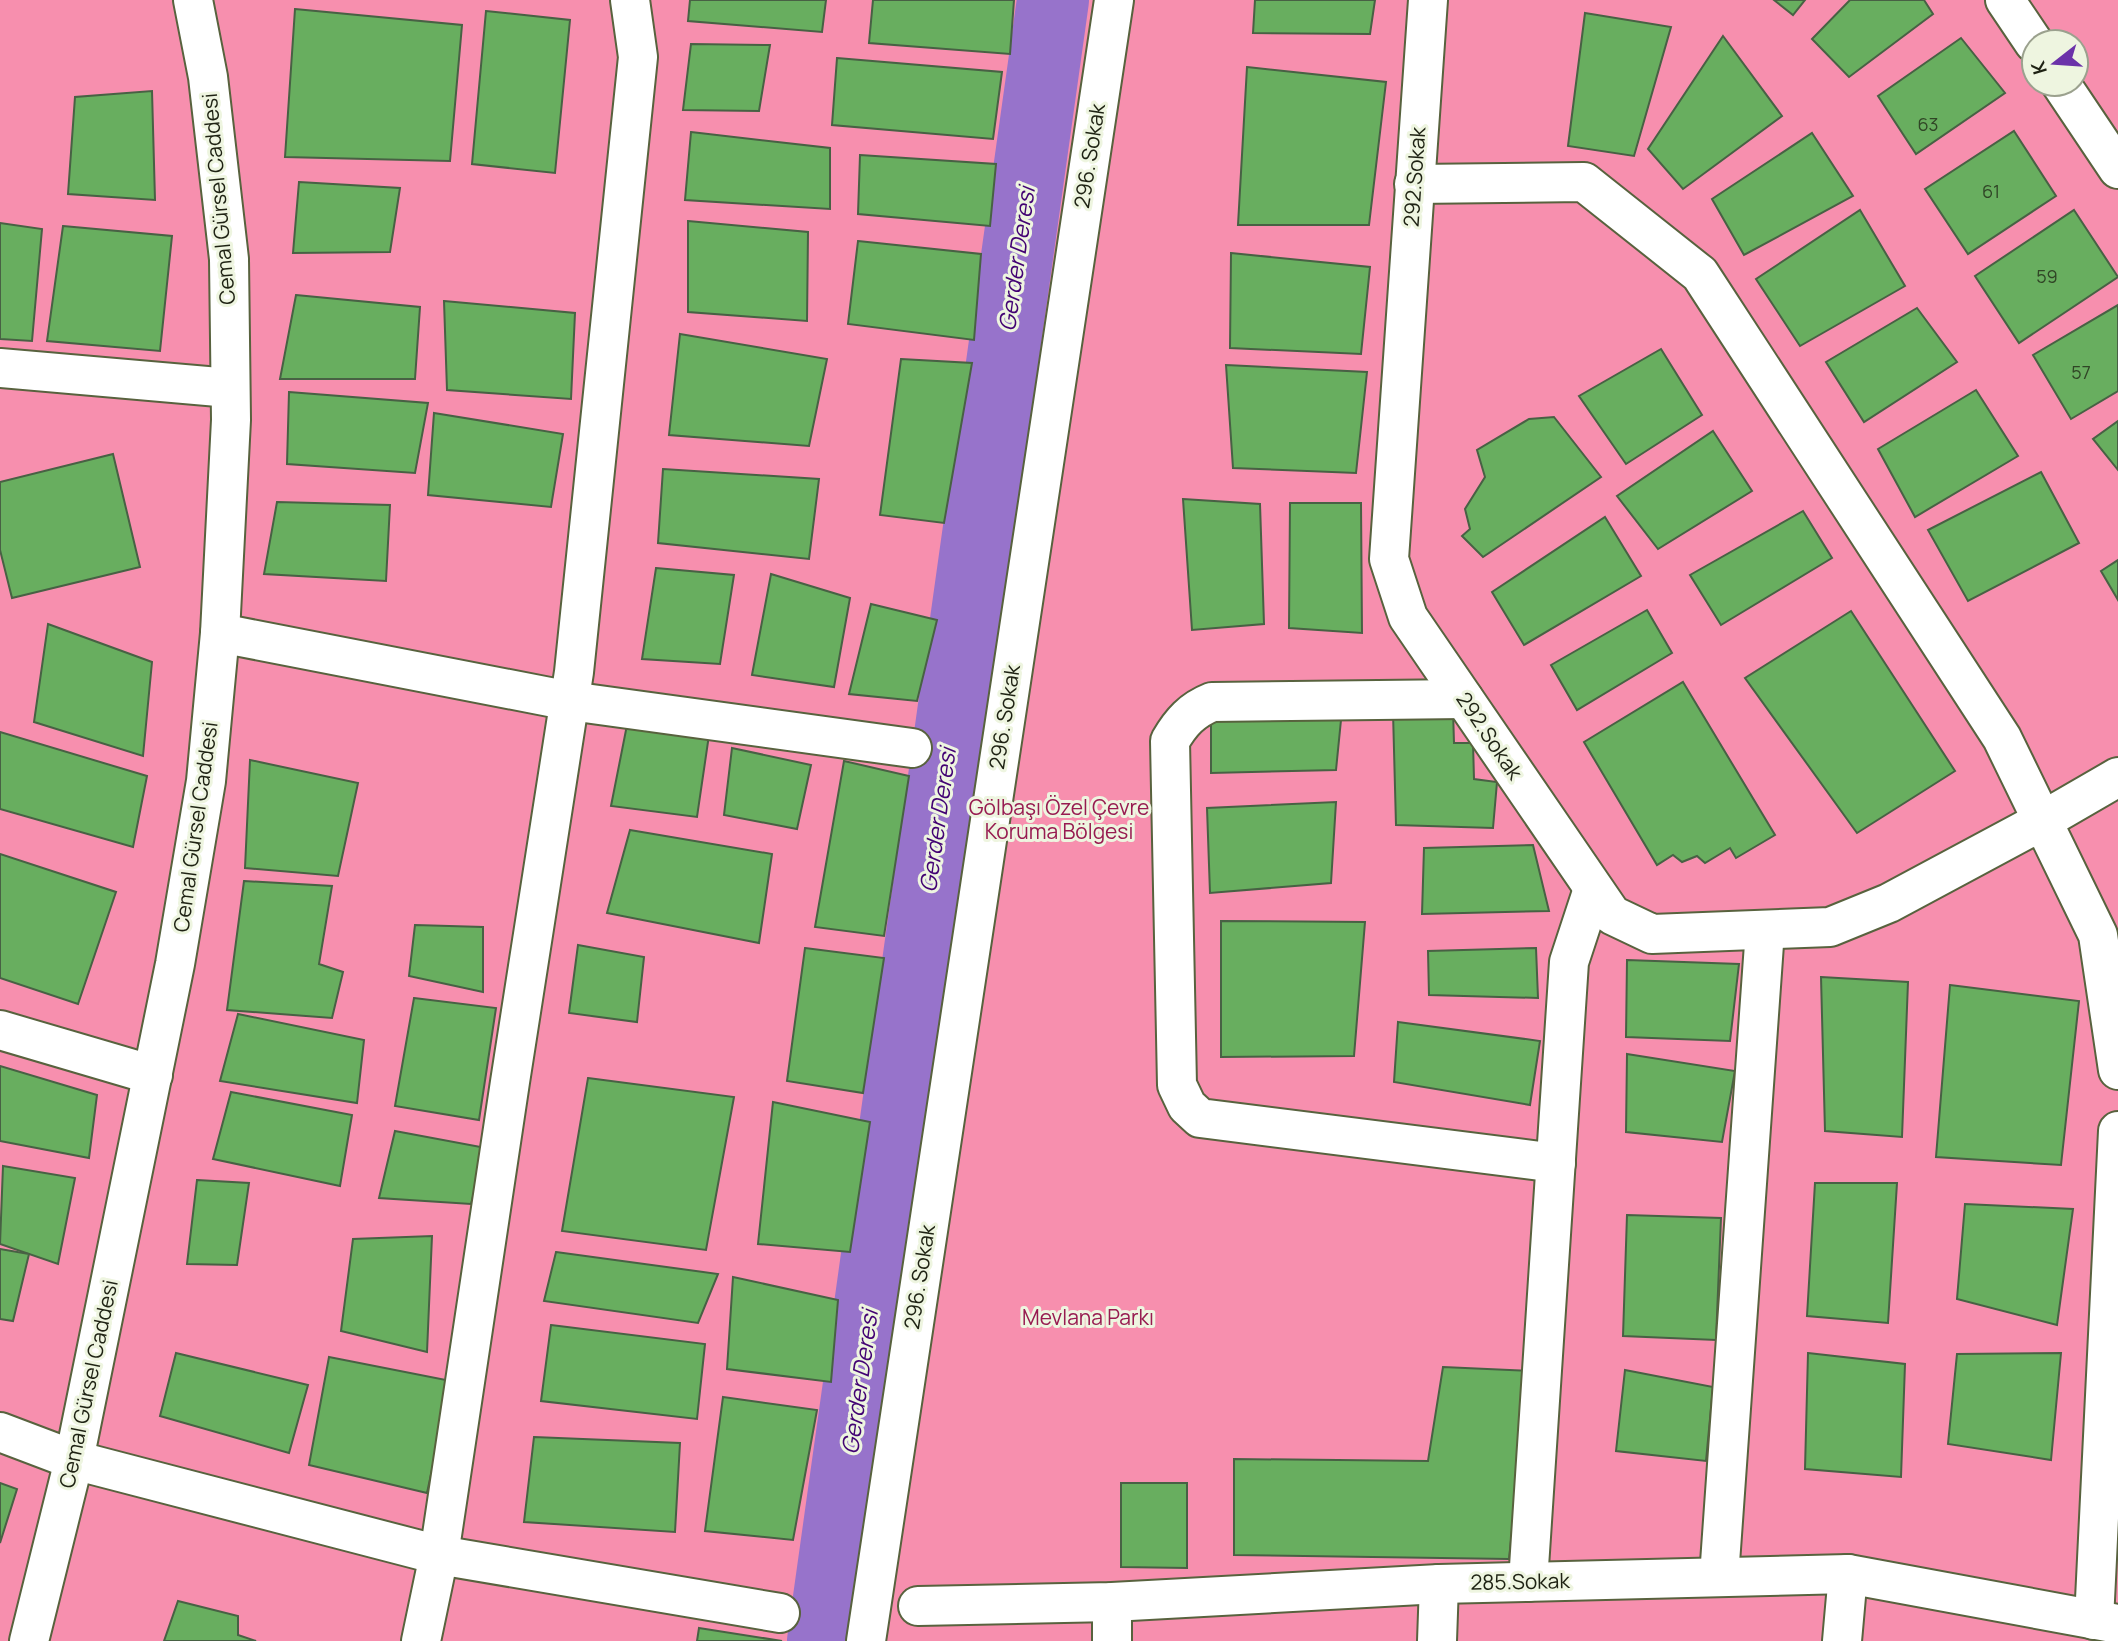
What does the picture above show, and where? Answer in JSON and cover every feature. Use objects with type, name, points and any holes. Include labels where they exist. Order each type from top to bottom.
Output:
[{"type":"street","name":"Cemal Gürsel Caddesi","points":[[29,1641],[74,1460],[175,964],[206,781],[220,633],[231,421],[229,259],[208,77],[193,0]]},
{"type":"street","points":[[421,1641],[439,1555],[570,701],[638,57],[630,0]]},
{"type":"street","name":"296. Sokak","points":[[866,1641],[1114,0]]},
{"type":"street","name":"292.Sokak","points":[[1428,0],[1389,559],[1408,617],[1612,915],[1652,933],[1830,927],[1889,903],[2042,821],[2118,776]]},
{"type":"street","points":[[2005,0],[2024,28]]},
{"type":"street","points":[[2070,98],[2118,169]]},
{"type":"street","points":[[1414,184],[1584,182],[1700,274],[2003,738],[2098,935],[2118,1070]]},
{"type":"street","points":[[0,368],[230,388]]},
{"type":"street","points":[[220,633],[570,701],[912,748]]},
{"type":"street","points":[[1464,699],[1212,702],[1196,708],[1181,724],[1170,741],[1177,1085],[1187,1106],[1200,1118],[1556,1163]]},
{"type":"street","points":[[1528,1582],[1569,962],[1593,889]]},
{"type":"street","points":[[1719,1577],[1765,930]]},
{"type":"street","points":[[0,1030],[153,1075]]},
{"type":"street","points":[[2106,1622],[2118,1131]]},
{"type":"street","points":[[0,1432],[74,1460],[439,1555],[780,1613]]},
{"type":"street","points":[[1842,1641],[1848,1574]]},
{"type":"street","name":"285.Sokak","points":[[918,1606],[1111,1602],[1439,1584],[1848,1574],[2106,1622]]},
{"type":"street","points":[[1437,1641],[1439,1584]]},
{"type":"street","points":[[1111,1602],[1112,1641]]},
{"type":"green space","name":"Gölbaşı Özel Çevre Koruma Bölgesi","points":[[0,0],[2118,0],[2118,1641],[0,1641]]},
{"type":"building","points":[[690,0],[826,0],[822,32],[688,21]]},
{"type":"building","points":[[873,0],[1014,0],[1010,54],[869,43]]},
{"type":"building","points":[[1255,0],[1375,0],[1370,34],[1253,33]]},
{"type":"building","points":[[1774,0],[1805,0],[1793,15]]},
{"type":"building","points":[[1850,0],[1924,0],[1933,14],[1849,77],[1812,39]]},
{"type":"building","points":[[295,9],[462,25],[450,161],[285,157]]},
{"type":"building","points":[[486,11],[570,20],[555,173],[472,164]]},
{"type":"building","points":[[1585,13],[1671,27],[1634,156],[1568,146]]},
{"type":"building","points":[[1723,36],[1782,116],[1683,189],[1648,149]]},
{"type":"building","points":[[1961,38],[2005,93],[1916,154],[1878,96]]},
{"type":"building","points":[[691,44],[770,45],[759,111],[683,110]]},
{"type":"building","points":[[837,58],[1002,72],[993,139],[832,125]]},
{"type":"building","points":[[1247,67],[1386,82],[1369,225],[1238,225]]},
{"type":"building","points":[[152,91],[155,200],[68,194],[75,97]]},
{"type":"building","points":[[2014,131],[2056,196],[1968,254],[1925,189]]},
{"type":"building","points":[[691,132],[830,148],[830,209],[685,200]]},
{"type":"building","points":[[1812,133],[1853,196],[1744,255],[1712,199]]},
{"type":"building","points":[[860,155],[996,164],[990,226],[858,214]]},
{"type":"building","points":[[299,182],[400,188],[390,252],[293,253]]},
{"type":"building","points":[[1860,210],[1905,286],[1800,346],[1756,279]]},
{"type":"building","points":[[2074,210],[2118,277],[2019,343],[1975,276]]},
{"type":"building","points":[[688,221],[808,232],[807,321],[688,312]]},
{"type":"building","points":[[0,223],[42,229],[32,341],[0,339]]},
{"type":"building","points":[[63,226],[172,236],[160,351],[47,341]]},
{"type":"building","points":[[858,241],[981,254],[974,340],[848,324]]},
{"type":"building","points":[[1231,253],[1370,267],[1361,354],[1230,348]]},
{"type":"building","points":[[296,295],[420,307],[415,379],[280,379]]},
{"type":"building","points":[[444,301],[575,313],[571,399],[447,390]]},
{"type":"building","points":[[2118,305],[2118,391],[2071,419],[2033,355]]},
{"type":"building","points":[[1917,308],[1957,362],[1864,422],[1826,362]]},
{"type":"building","points":[[680,334],[827,359],[809,446],[669,435]]},
{"type":"building","points":[[1661,349],[1702,415],[1626,464],[1579,396]]},
{"type":"building","points":[[901,359],[972,363],[944,523],[880,515]]},
{"type":"building","points":[[1226,365],[1367,372],[1356,473],[1233,468]]},
{"type":"building","points":[[1976,390],[2018,456],[1915,517],[1878,449]]},
{"type":"building","points":[[289,392],[428,403],[415,473],[287,464]]},
{"type":"building","points":[[434,413],[563,434],[551,507],[428,495]]},
{"type":"building","points":[[1554,417],[1601,477],[1483,557],[1462,536],[1470,529],[1465,509],[1485,477],[1477,450],[1529,419]]},
{"type":"building","points":[[2118,421],[2118,470],[2093,439]]},
{"type":"building","points":[[1713,431],[1752,491],[1658,549],[1617,496]]},
{"type":"building","points":[[113,454],[140,567],[12,598],[0,550],[0,482]]},
{"type":"building","points":[[663,469],[819,479],[809,559],[658,543]]},
{"type":"building","points":[[2041,472],[2079,543],[1968,601],[1928,530]]},
{"type":"building","points":[[1183,499],[1260,504],[1264,624],[1192,630]]},
{"type":"building","points":[[277,502],[390,505],[386,581],[264,574]]},
{"type":"building","points":[[1290,503],[1361,503],[1362,633],[1289,628]]},
{"type":"building","points":[[1803,511],[1832,558],[1721,625],[1690,575]]},
{"type":"building","points":[[1605,517],[1641,576],[1524,645],[1492,592]]},
{"type":"building","points":[[2118,560],[2118,600],[2101,571]]},
{"type":"building","points":[[656,568],[734,575],[720,664],[642,659]]},
{"type":"building","points":[[771,574],[850,598],[834,687],[752,675]]},
{"type":"building","points":[[871,604],[937,620],[917,701],[849,694]]},
{"type":"building","points":[[1647,610],[1672,653],[1577,710],[1551,665]]},
{"type":"building","points":[[1851,611],[1955,771],[1857,833],[1745,678]]},
{"type":"building","points":[[48,624],[152,662],[143,756],[34,722]]},
{"type":"building","points":[[1683,682],[1775,835],[1736,858],[1730,848],[1705,863],[1697,856],[1682,862],[1673,855],[1657,865],[1584,742]]},
{"type":"building","points":[[1342,710],[1336,770],[1211,773],[1211,713]]},
{"type":"building","points":[[1453,710],[1454,743],[1473,743],[1474,779],[1497,782],[1493,828],[1396,825],[1393,712]]},
{"type":"building","points":[[628,720],[709,735],[697,817],[611,806]]},
{"type":"building","points":[[0,732],[147,776],[133,847],[0,809]]},
{"type":"building","points":[[732,748],[811,765],[797,829],[724,815]]},
{"type":"building","points":[[250,760],[358,783],[338,876],[245,868]]},
{"type":"building","points":[[844,761],[909,776],[884,936],[815,927]]},
{"type":"building","points":[[1336,802],[1331,883],[1210,893],[1207,808]]},
{"type":"building","points":[[630,830],[772,854],[759,943],[607,913]]},
{"type":"building","points":[[1533,845],[1549,911],[1422,914],[1424,848]]},
{"type":"building","points":[[0,854],[116,892],[78,1004],[0,978]]},
{"type":"building","points":[[244,881],[332,886],[319,964],[343,972],[332,1018],[227,1010]]},
{"type":"building","points":[[1221,921],[1365,922],[1354,1056],[1221,1057]]},
{"type":"building","points":[[415,925],[483,927],[483,992],[409,976]]},
{"type":"building","points":[[578,945],[644,957],[637,1022],[569,1013]]},
{"type":"building","points":[[805,948],[884,958],[863,1093],[787,1081]]},
{"type":"building","points":[[1536,948],[1538,998],[1429,995],[1428,951]]},
{"type":"building","points":[[1627,960],[1739,964],[1730,1041],[1626,1037]]},
{"type":"building","points":[[1821,977],[1908,982],[1902,1137],[1825,1131]]},
{"type":"building","points":[[1950,985],[2079,1001],[2061,1165],[1936,1157]]},
{"type":"building","points":[[414,998],[496,1008],[479,1120],[395,1106]]},
{"type":"building","points":[[238,1014],[364,1040],[357,1103],[220,1081]]},
{"type":"building","points":[[1398,1022],[1540,1041],[1530,1105],[1394,1082]]},
{"type":"building","points":[[1627,1054],[1735,1071],[1722,1142],[1626,1132]]},
{"type":"building","points":[[0,1066],[97,1095],[89,1158],[0,1141]]},
{"type":"building","points":[[588,1078],[734,1097],[706,1250],[562,1231]]},
{"type":"building","points":[[231,1092],[352,1115],[340,1186],[213,1159]]},
{"type":"building","points":[[773,1102],[870,1122],[850,1252],[758,1244]]},
{"type":"building","points":[[395,1131],[486,1148],[471,1204],[379,1198]]},
{"type":"building","points":[[3,1166],[75,1178],[58,1264],[0,1244]]},
{"type":"building","points":[[197,1180],[249,1183],[237,1265],[187,1264]]},
{"type":"building","points":[[1815,1183],[1897,1183],[1888,1323],[1807,1316]]},
{"type":"building","points":[[1965,1204],[2073,1209],[2057,1325],[1957,1299]]},
{"type":"building","points":[[1627,1215],[1721,1218],[1716,1340],[1623,1336]]},
{"type":"building","points":[[432,1236],[427,1352],[341,1331],[353,1239]]},
{"type":"building","points":[[0,1249],[29,1254],[13,1321],[0,1319]]},
{"type":"building","points":[[556,1252],[718,1274],[698,1323],[544,1301]]},
{"type":"building","points":[[733,1277],[838,1300],[831,1382],[727,1369]]},
{"type":"building","points":[[551,1325],[705,1344],[697,1419],[541,1401]]},
{"type":"building","points":[[176,1353],[308,1385],[289,1453],[160,1416]]},
{"type":"building","points":[[1808,1353],[1905,1364],[1901,1477],[1805,1469]]},
{"type":"building","points":[[2061,1353],[2051,1460],[1948,1444],[1957,1354]]},
{"type":"building","points":[[329,1357],[451,1381],[427,1493],[309,1465]]},
{"type":"building","points":[[1443,1367],[1529,1371],[1509,1559],[1234,1555],[1234,1459],[1428,1461]]},
{"type":"building","points":[[1625,1370],[1713,1387],[1706,1461],[1616,1451]]},
{"type":"building","points":[[723,1397],[817,1410],[793,1540],[705,1531]]},
{"type":"building","points":[[534,1437],[680,1443],[675,1532],[524,1522]]},
{"type":"building","points":[[0,1483],[17,1489],[0,1543]]},
{"type":"building","points":[[1121,1483],[1187,1483],[1187,1568],[1121,1567]]},
{"type":"building","points":[[178,1601],[238,1616],[238,1635],[256,1641],[164,1641]]},
{"type":"building","points":[[699,1628],[782,1641],[697,1641]]},
{"type":"waterway","name":"Gerder Deresi","points":[[823,1641],[1053,0]]},
{"type":"park label","name":"Mevlana Parkı","points":[[1088,1318]]}]
